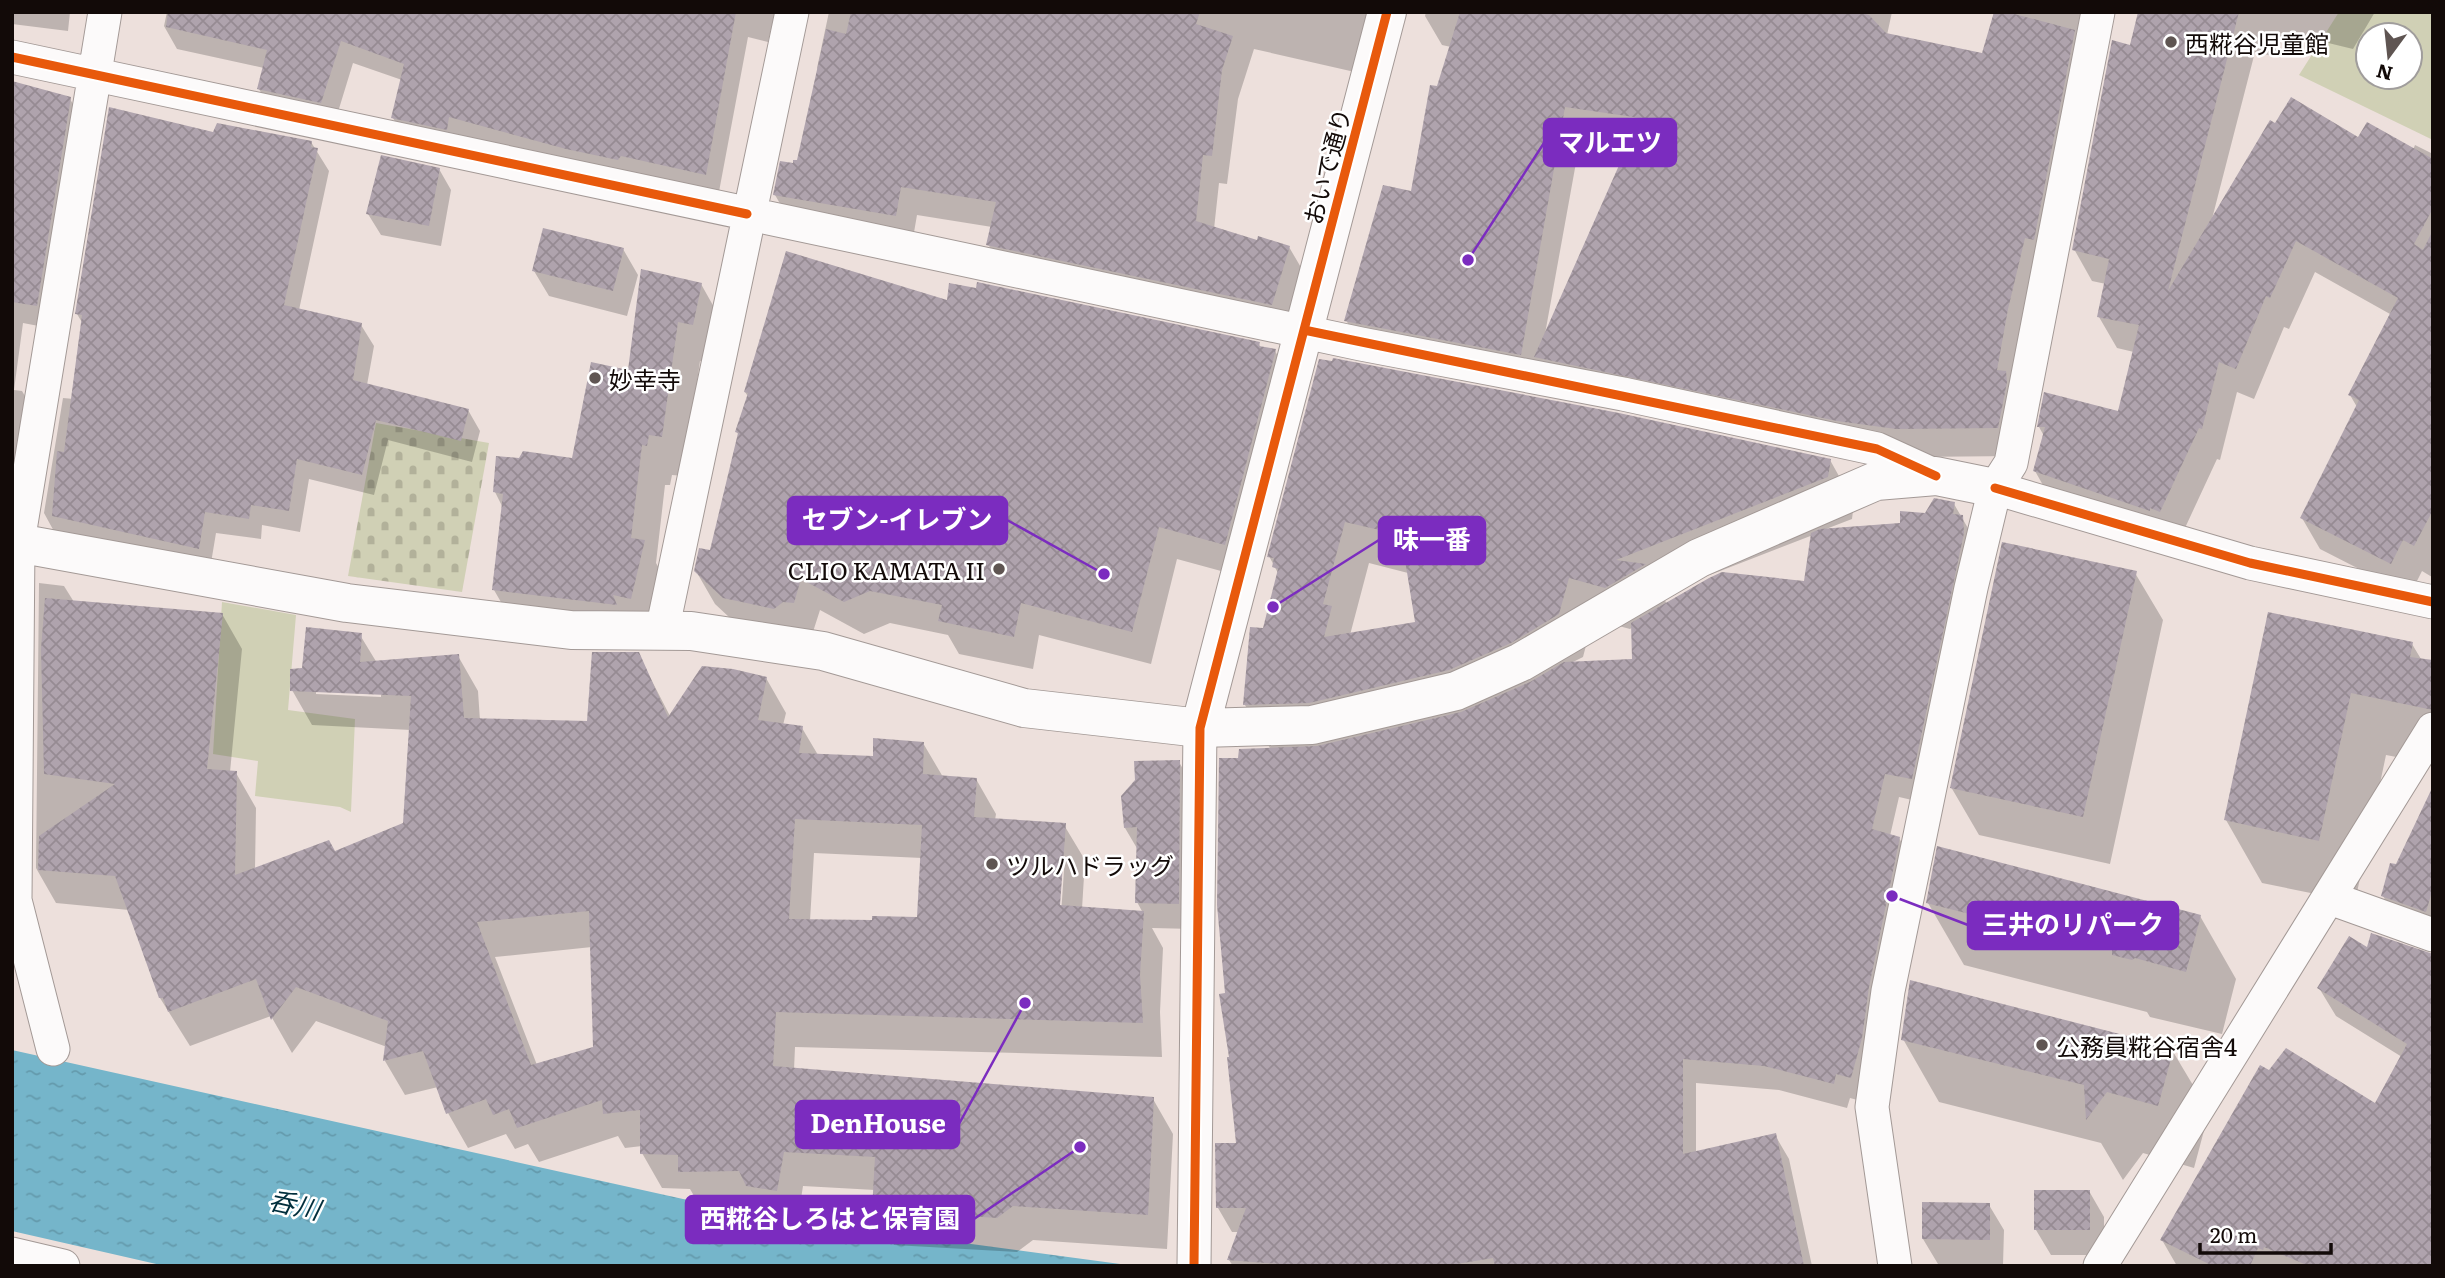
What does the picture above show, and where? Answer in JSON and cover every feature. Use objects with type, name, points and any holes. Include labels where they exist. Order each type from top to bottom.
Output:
[{"type":"street","points":[[53,1049],[16,900],[15,542],[105,12]]},
{"type":"street","points":[[662,631],[747,214],[792,12]]},
{"type":"street","name":"おいで通り","points":[[1199,728],[1387,12]]},
{"type":"street","points":[[1895,1266],[1872,1107],[1888,991],[1995,488],[2011,463],[2098,12]]},
{"type":"street","points":[[12,57],[747,214],[1877,449],[1936,475],[1995,488],[2250,563],[2433,602]]},
{"type":"street","points":[[15,542],[347,603],[571,630],[691,631],[823,651],[1024,708],[1199,728],[1312,725],[1456,691],[1521,662],[1699,558],[1876,481],[1936,475]]},
{"type":"street","points":[[1194,1266],[1199,728]]},
{"type":"street","points":[[2100,1266],[2433,729]]},
{"type":"street","points":[[2330,898],[2433,935]]},
{"type":"street","points":[[12,1254],[64,1266]]},
{"type":"green space","points":[[2339,12],[2433,12],[2433,140],[2299,75]]},
{"type":"green space","points":[[376,423],[489,443],[462,592],[348,576]]},
{"type":"green space","points":[[222,602],[296,615],[288,710],[355,719],[351,812],[340,807],[255,796],[258,761],[213,754]]},
{"type":"water","name":"呑川","points":[[12,1050],[683,1199],[837,1226],[1135,1266],[165,1266],[12,1231]]},
{"type":"building","points":[[168,12],[736,12],[706,175],[621,156],[618,160],[566,149],[449,117],[447,130],[391,118],[404,64],[341,41],[321,103],[257,89],[267,50],[166,27]]},
{"type":"building","points":[[851,12],[1200,12],[1196,24],[1233,36],[1222,70],[1212,156],[1203,155],[1196,221],[1257,240],[1258,236],[1290,246],[1272,305],[986,245],[996,202],[901,187],[896,216],[773,195],[780,161],[793,163],[793,160],[797,160],[826,29],[846,34]]},
{"type":"building","points":[[1460,12],[1858,12],[1869,15],[1886,33],[1982,53],[1994,12],[2007,12],[2075,30],[2034,240],[2025,238],[2008,309],[1997,370],[2006,371],[2007,382],[1998,428],[1896,429],[1837,421],[1534,357],[1640,118],[1565,107],[1521,355],[1344,321],[1383,185],[1411,191],[1430,85],[1437,86]]},
{"type":"building","points":[[2138,12],[2239,12],[2168,291],[2270,120],[2275,123],[2291,97],[2358,137],[2367,122],[2433,159],[2433,208],[2414,244],[2423,250],[2433,230],[2433,510],[2414,546],[2403,540],[2391,564],[2300,518],[2359,400],[2348,395],[2398,298],[2296,241],[2270,298],[2266,296],[2236,369],[2219,362],[2202,429],[2199,428],[2160,512],[2150,508],[2150,511],[2033,471],[2045,427],[2037,427],[2044,392],[2118,411],[2139,325],[2097,317],[2109,259],[2072,250],[2112,40],[2130,45]]},
{"type":"building","points":[[12,81],[71,97],[37,306],[12,302]]},
{"type":"building","points":[[109,107],[213,132],[217,123],[312,141],[311,147],[318,148],[284,305],[362,323],[353,380],[469,409],[461,441],[376,420],[362,475],[297,459],[289,511],[251,505],[249,519],[205,512],[199,549],[52,516],[57,451],[64,452],[82,315],[75,314]]},
{"type":"building","points":[[381,155],[440,168],[429,226],[366,214]]},
{"type":"building","points":[[543,228],[624,248],[613,291],[532,271]]},
{"type":"building","points":[[786,251],[947,300],[949,283],[976,288],[977,282],[1260,342],[1259,346],[1276,349],[1225,545],[1159,527],[1132,632],[1021,603],[1014,637],[938,621],[942,605],[870,591],[844,602],[801,579],[794,603],[783,602],[774,609],[723,598],[694,571],[699,548],[710,550],[738,433],[735,432],[748,393],[744,392]]},
{"type":"building","points":[[641,269],[702,283],[693,325],[678,322],[662,437],[649,435],[647,446],[642,445],[631,538],[645,540],[631,599],[613,595],[617,605],[492,590],[503,494],[493,492],[496,456],[519,458],[523,451],[572,458],[591,362],[628,370]]},
{"type":"building","points":[[1333,358],[1619,413],[1831,459],[1828,477],[1616,560],[1646,564],[1605,588],[1569,578],[1559,614],[1511,643],[1449,670],[1309,703],[1243,705],[1250,627],[1263,628],[1278,569],[1272,567],[1274,558],[1267,557],[1319,359],[1332,361]],"holes":[[[1345,522],[1401,535],[1415,622],[1324,637],[1332,606],[1323,604]]]},
{"type":"building","points":[[1934,498],[1955,502],[1953,514],[1963,515],[1964,533],[1912,779],[1885,774],[1872,829],[1900,837],[1869,987],[1862,1038],[1851,1078],[1836,1074],[1834,1084],[1764,1066],[1683,1059],[1683,1154],[1776,1133],[1804,1266],[1495,1266],[1493,1258],[1445,1266],[1306,1266],[1227,1260],[1246,1208],[1216,1208],[1215,1143],[1236,1143],[1229,1057],[1219,994],[1225,993],[1217,905],[1219,758],[1238,758],[1239,749],[1317,746],[1461,712],[1530,682],[1564,662],[1632,659],[1631,623],[1709,578],[1722,572],[1804,581],[1811,533],[1820,529],[1900,523],[1900,511],[1925,513]]},
{"type":"building","points":[[2002,542],[2137,571],[2083,817],[1950,788]]},
{"type":"building","points":[[45,598],[223,613],[207,769],[237,771],[235,875],[329,840],[335,851],[403,823],[411,696],[290,691],[290,669],[302,668],[306,627],[362,633],[360,662],[459,654],[464,718],[587,721],[592,652],[639,652],[668,717],[702,666],[733,669],[767,677],[758,720],[803,726],[799,753],[873,756],[873,738],[924,742],[923,774],[977,778],[974,817],[1066,823],[1060,905],[1144,911],[1140,975],[1143,1023],[776,1012],[773,1066],[1154,1097],[1148,1215],[1013,1206],[997,1218],[872,1210],[875,1157],[784,1152],[777,1191],[746,1186],[739,1171],[678,1172],[678,1155],[640,1154],[640,1110],[603,1114],[602,1100],[517,1128],[509,1109],[493,1115],[486,1099],[446,1114],[423,1051],[383,1061],[388,1021],[296,987],[271,1020],[256,979],[168,1012],[163,998],[159,998],[115,876],[38,870],[39,836],[115,784],[44,774],[41,649]],"holes":[[[795,819],[922,825],[917,917],[872,916],[872,920],[789,919]],[[589,911],[593,1047],[531,1065],[477,922]]]},
{"type":"building","points":[[2268,612],[2413,642],[2410,657],[2433,660],[2433,710],[2351,693],[2319,841],[2224,820]]},
{"type":"building","points":[[1180,760],[1179,904],[1135,903],[1137,827],[1124,828],[1121,796],[1135,780],[1134,761]]},
{"type":"building","points":[[2433,786],[2433,888],[2426,912],[2381,896],[2390,863],[2396,864]]},
{"type":"building","points":[[1937,846],[2201,915],[2186,972],[2135,958],[2132,960],[2112,955],[2112,950],[1926,903]]},
{"type":"building","points":[[2371,933],[2433,954],[2433,1266],[2309,1266],[2264,1247],[2263,1250],[2258,1248],[2250,1266],[2213,1266],[2160,1240],[2260,1065],[2269,1070],[2286,1048],[2375,1103],[2407,1044],[2317,988],[2349,936],[2367,947]]},
{"type":"building","name":"公務員糀谷宿舎4","points":[[1910,980],[2174,1048],[2158,1106],[2107,1092],[2086,1120],[2084,1085],[1901,1040]]},
{"type":"building","points":[[2034,1190],[2090,1190],[2090,1230],[2034,1230]]},
{"type":"building","points":[[1922,1202],[1990,1203],[1990,1240],[1922,1239]]},
{"type":"cycle path","points":[[1194,1266],[1200,728],[1387,12]]},
{"type":"cycle path","points":[[12,57],[747,214]]},
{"type":"cycle path","points":[[1304,330],[1877,449],[1936,476]]},
{"type":"cycle path","points":[[1995,488],[2250,563],[2433,602]]},
{"type":"place","name":"西糀谷児童館","points":[[2171,42]]},
{"type":"place","name":"マルエツ","points":[[1468,260]]},
{"type":"place","name":"妙幸寺","points":[[595,378]]},
{"type":"place","name":"CLIO KAMATA II","points":[[999,569]]},
{"type":"place","name":"セブン-イレブン","points":[[1104,574]]},
{"type":"place","name":"味一番","points":[[1273,607]]},
{"type":"place","name":"ツルハドラッグ","points":[[992,864]]},
{"type":"place","name":"三井のリパーク","points":[[1892,896]]},
{"type":"place","name":"DenHouse","points":[[1025,1003]]},
{"type":"place","name":"公務員糀谷宿舎4","points":[[2042,1045]]},
{"type":"place","name":"西糀谷しろはと保育園","points":[[1080,1147]]}]
